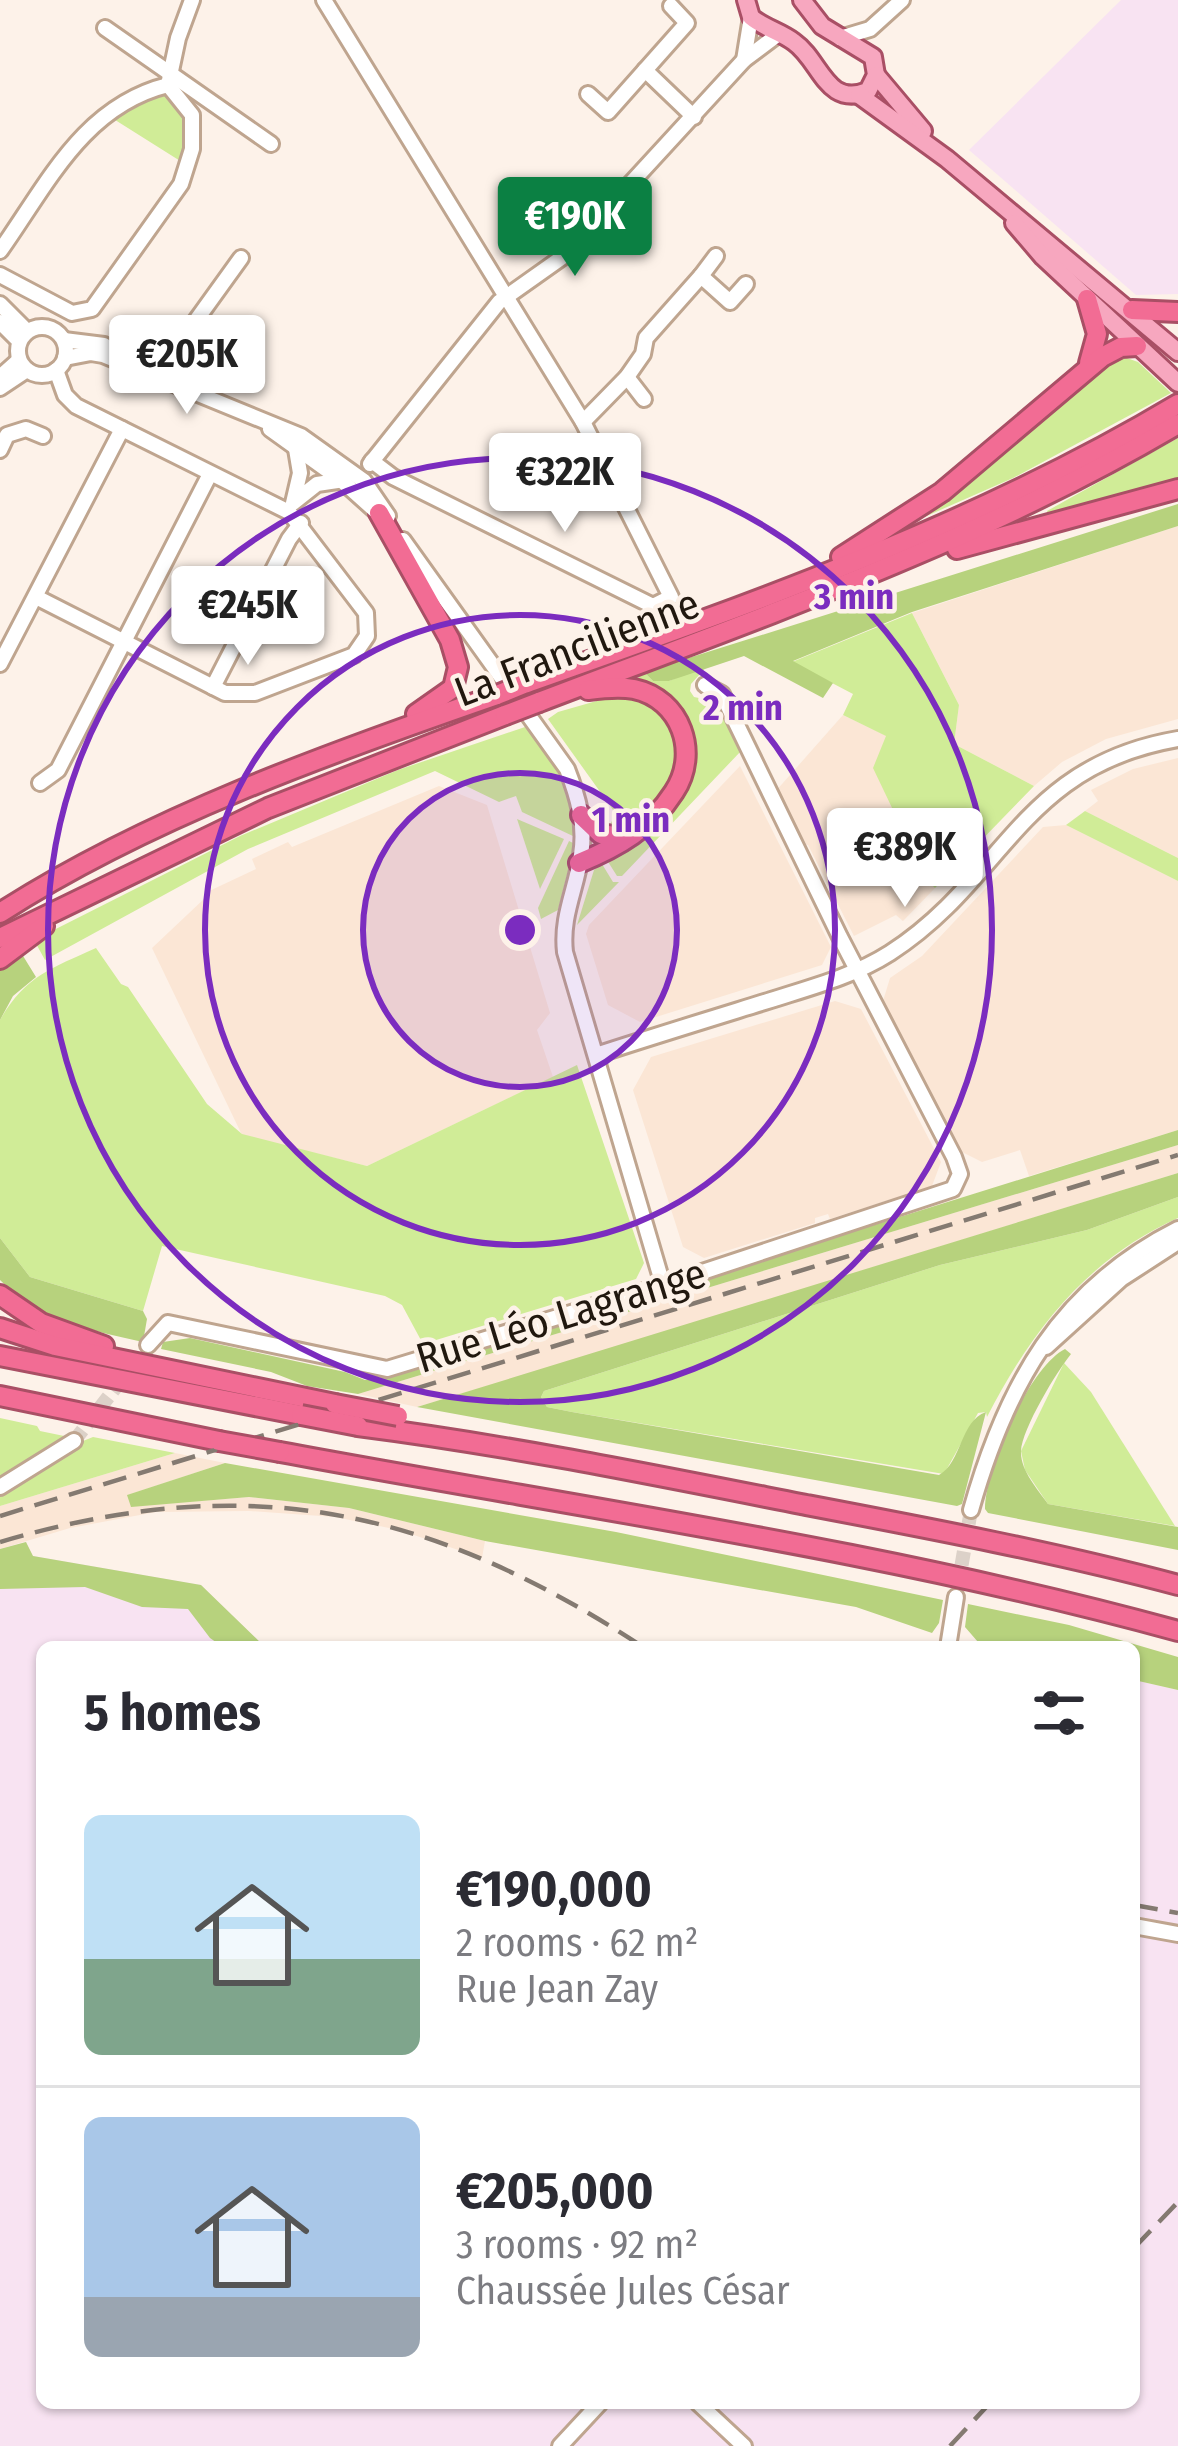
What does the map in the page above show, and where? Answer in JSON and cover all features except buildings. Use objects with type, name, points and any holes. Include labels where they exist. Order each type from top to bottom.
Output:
[{"type":"highway","points":[[1084,371],[1097,343],[1087,299]]},
{"type":"highway","points":[[1132,310],[1178,313]]},
{"type":"highway","points":[[801,581],[942,492],[1084,371],[1113,350],[1145,344],[1178,313]]},
{"type":"highway","name":"La Francilienne","points":[[0,911],[200,810],[377,736],[524,685],[965,516],[1178,404]]},
{"type":"highway","name":"La Francilienne","points":[[0,938],[268,808],[886,568],[1019,510],[1178,424]]},
{"type":"highway","points":[[886,568],[1178,489]]},
{"type":"highway","points":[[377,736],[446,697],[458,668],[450,640],[379,513]]},
{"type":"highway","points":[[565,692],[634,689],[657,698],[680,725],[686,752],[680,782],[662,809],[631,838],[579,863]]},
{"type":"highway","points":[[581,815],[607,837],[631,838]]},
{"type":"highway","points":[[0,959],[91,892]]},
{"type":"highway","points":[[0,1295],[30,1318],[65,1334],[173,1362],[188,1372]]},
{"type":"highway","points":[[0,1328],[55,1346],[171,1372],[398,1416],[461,1439]]},
{"type":"highway","points":[[0,1356],[929,1529],[1178,1585]]},
{"type":"highway","points":[[0,1396],[219,1441],[922,1570],[1178,1631]]},
{"type":"main road","points":[[802,0],[817,21],[874,66],[947,158]]},
{"type":"main road","points":[[748,9],[805,51],[832,89],[859,95],[947,158],[998,205],[1132,310],[1145,344]]},
{"type":"main road","points":[[859,95],[872,88],[874,66]]},
{"type":"main road","points":[[998,205],[1087,299],[1145,344],[1172,358],[1178,383]]},
{"type":"street","points":[[0,275],[72,314],[86,312],[181,184],[189,165],[192,115],[170,80],[192,0]]},
{"type":"street","points":[[261,423],[315,462],[393,477],[653,606],[671,597],[583,422],[324,0]]},
{"type":"street","points":[[840,38],[875,25],[902,0]]},
{"type":"street","points":[[588,94],[608,112],[687,22],[671,6]]},
{"type":"street","points":[[744,60],[748,9]]},
{"type":"street","points":[[874,66],[875,25]]},
{"type":"street","points":[[105,28],[170,80],[271,144]]},
{"type":"street","points":[[291,507],[317,484],[358,470],[499,302],[564,256],[744,60],[780,33]]},
{"type":"street","points":[[645,70],[694,117]]},
{"type":"street","points":[[0,251],[89,125],[170,80]]},
{"type":"street","points":[[583,422],[627,377],[643,354],[646,338],[716,256]]},
{"type":"street","points":[[156,376],[241,258]]},
{"type":"street","points":[[701,276],[730,302],[746,284]]},
{"type":"street","points":[[0,304],[23,336],[23,365],[0,388]]},
{"type":"street","points":[[0,322],[23,336]]},
{"type":"street","points":[[23,336],[40,326],[64,340],[104,345],[134,366]]},
{"type":"street","points":[[36,597],[226,693],[255,693],[353,656],[367,636],[366,613],[291,507],[210,474],[68,401],[61,364],[64,340]]},
{"type":"street","points":[[23,365],[36,374],[91,352],[301,436],[358,470],[567,769],[581,815],[579,863],[565,913],[564,942],[663,1285]]},
{"type":"street","points":[[0,377],[23,365]]},
{"type":"street","points":[[627,377],[644,399]]},
{"type":"street","points":[[0,450],[7,435],[26,429],[43,436]]},
{"type":"street","points":[[0,664],[122,429]]},
{"type":"street","points":[[291,507],[300,473],[296,449]]},
{"type":"street","points":[[358,470],[379,513],[396,530]]},
{"type":"street","points":[[40,783],[58,770],[210,474]]},
{"type":"street","points":[[213,687],[301,523]]},
{"type":"street","points":[[705,685],[722,694],[858,971]]},
{"type":"street","points":[[596,1055],[858,971],[892,952],[941,913],[1059,786],[1110,758],[1178,740]]},
{"type":"street","name":"Rue Léo Lagrange","points":[[148,1345],[168,1323],[387,1369],[947,1193],[957,1183],[958,1167],[858,971]]},
{"type":"street","points":[[971,1510],[994,1436],[1054,1326],[1092,1286],[1140,1249],[1178,1229]]},
{"type":"street","points":[[1031,1364],[1121,1279],[1178,1243]]},
{"type":"street","points":[[0,1486],[74,1441]]},
{"type":"street","points":[[949,1641],[956,1597]]},
{"type":"street","points":[[1140,1927],[1178,1934]]},
{"type":"street","points":[[560,2446],[594,2409]]},
{"type":"street","points":[[704,2409],[744,2446]]},
{"type":"shaded area","points":[[1121,0],[1178,0],[1178,294],[1136,295],[969,150]]},
{"type":"shaded area","points":[[1178,526],[1178,719],[1106,739],[1062,762],[1034,786],[954,744],[959,705],[912,613]]},
{"type":"shaded area","points":[[843,715],[887,736],[874,768],[926,879],[935,888],[903,921],[896,915],[854,936],[775,792]]},
{"type":"shaded area","points":[[1178,758],[1178,858],[1085,811],[1098,801],[1091,790],[1133,769]]},
{"type":"shaded area","points":[[740,766],[831,947],[822,965],[640,1022],[608,1005],[586,934],[589,925]]},
{"type":"shaded area","points":[[439,786],[487,805],[550,1013],[537,1030],[553,1077],[367,1166],[242,1135],[152,948],[205,893],[256,869],[252,859]]},
{"type":"shaded area","points":[[1066,825],[1178,881],[1178,1130],[1029,1176],[1020,1150],[982,1162],[958,1150],[883,1001],[890,978],[922,956],[1043,827]]},
{"type":"shaded area","points":[[835,1001],[861,1009],[941,1162],[932,1186],[830,1219],[828,1214],[815,1218],[815,1223],[704,1258],[683,1247],[633,1090],[651,1057]]},
{"type":"shaded area","points":[[1178,1145],[1178,1173],[541,1370],[417,1407],[358,1394]]},
{"type":"shaded area","points":[[175,1453],[225,1463],[128,1495],[131,1506],[249,1497],[349,1508],[485,1541],[482,1558],[399,1530],[335,1517],[249,1511],[156,1512],[70,1528],[0,1549],[0,1506]]},
{"type":"shaded area","points":[[26,1542],[33,1556],[201,1585],[259,1641],[36,1641],[36,2409],[1140,2409],[1140,1681],[1178,1690],[1178,2446],[0,2446],[0,1549]]},
{"type":"green space","points":[[162,94],[183,116],[185,164],[112,118]]},
{"type":"green space","points":[[1124,357],[1138,362],[1171,393],[1013,478],[913,522],[1106,365]]},
{"type":"green space","points":[[1178,438],[1178,480],[1048,515],[1047,511]]},
{"type":"green space","points":[[1178,504],[1178,526],[912,612],[793,661],[833,683],[823,698],[744,656],[669,681],[653,681],[644,672]]},
{"type":"green space","points":[[912,613],[959,705],[954,744],[1034,786],[935,888],[926,879],[873,768],[886,736],[843,715],[853,694],[792,662]]},
{"type":"green space","points":[[708,665],[690,691],[694,697],[719,702],[741,751],[617,876],[605,857],[645,840],[673,804],[691,762],[688,721],[677,704],[659,690],[634,682],[644,672],[653,681],[669,681]]},
{"type":"green space","points":[[614,696],[642,702],[664,718],[677,741],[678,755],[671,780],[648,811],[627,830],[606,831],[616,814],[548,719]]},
{"type":"green space","points":[[528,726],[560,778],[575,837],[522,812],[516,796],[499,802],[435,771],[248,849],[45,960],[34,940],[240,836],[398,770]]},
{"type":"green space","points":[[1085,811],[1178,858],[1178,881],[1066,825]]},
{"type":"green space","points":[[517,819],[564,839],[540,889]]},
{"type":"green space","points":[[569,841],[575,844],[558,910],[541,919],[538,908]]},
{"type":"green space","points":[[602,864],[613,882],[619,882],[577,925],[594,870]]},
{"type":"green space","points":[[96,948],[207,1104],[242,1134],[367,1166],[577,1065],[644,1263],[636,1279],[423,1344],[402,1305],[385,1296],[162,1246],[143,1311],[30,1277],[0,1238],[0,1020],[30,983]]},
{"type":"green space","points":[[20,951],[36,977],[13,996],[0,1020],[0,970]]},
{"type":"green space","points":[[1178,1130],[1178,1145],[358,1394],[161,1349],[163,1342],[190,1338],[365,1380],[394,1375]]},
{"type":"green space","points":[[1178,1173],[1178,1197],[1087,1230],[940,1265],[544,1391],[541,1397],[547,1407],[572,1412],[939,1475],[971,1424],[986,1412],[962,1504],[957,1506],[417,1407]]},
{"type":"green space","points":[[1178,1197],[1178,1218],[1116,1254],[1065,1300],[1023,1355],[987,1417],[986,1412],[978,1413],[944,1474],[572,1412],[547,1407],[541,1397],[544,1391],[940,1265],[1087,1230]]},
{"type":"green space","points":[[0,1238],[30,1277],[143,1311],[147,1319],[143,1342],[66,1321],[15,1294],[0,1280]]},
{"type":"green space","points":[[1065,1349],[1071,1354],[1023,1441],[1021,1458],[1026,1472],[1048,1504],[1178,1527],[1178,1550],[985,1509],[992,1470],[1011,1421],[1037,1376]]},
{"type":"green space","points":[[1064,1363],[1091,1392],[1175,1526],[1048,1504],[1025,1470],[1021,1451]]},
{"type":"green space","points":[[0,1418],[37,1426],[40,1431],[69,1437],[0,1479]]},
{"type":"green space","points":[[93,1437],[175,1453],[0,1506],[0,1492]]},
{"type":"green space","points":[[225,1463],[616,1532],[943,1600],[939,1623],[932,1633],[856,1607],[485,1541],[349,1508],[249,1497],[131,1507],[127,1495]]},
{"type":"green space","points":[[26,1542],[33,1556],[201,1585],[259,1641],[214,1641],[188,1609],[142,1607],[85,1587],[0,1589],[0,1549]]},
{"type":"green space","points":[[968,1604],[1124,1641],[977,1641],[965,1627]]},
{"type":"green space","points":[[1140,1646],[1178,1657],[1178,1690],[1140,1681]]},
{"type":"tunnel","points":[[74,1441],[127,1373]]},
{"type":"tunnel","points":[[958,1586],[971,1510]]},
{"type":"railway","points":[[0,1516],[1178,1155]]},
{"type":"railway","points":[[0,1542],[90,1520],[175,1508],[256,1506],[334,1515],[411,1533],[487,1561],[564,1599],[633,1641]]},
{"type":"railway","points":[[1140,1906],[1178,1913]]},
{"type":"railway","points":[[1140,2242],[1178,2202]]},
{"type":"railway","points":[[950,2446],[984,2409]]}]
